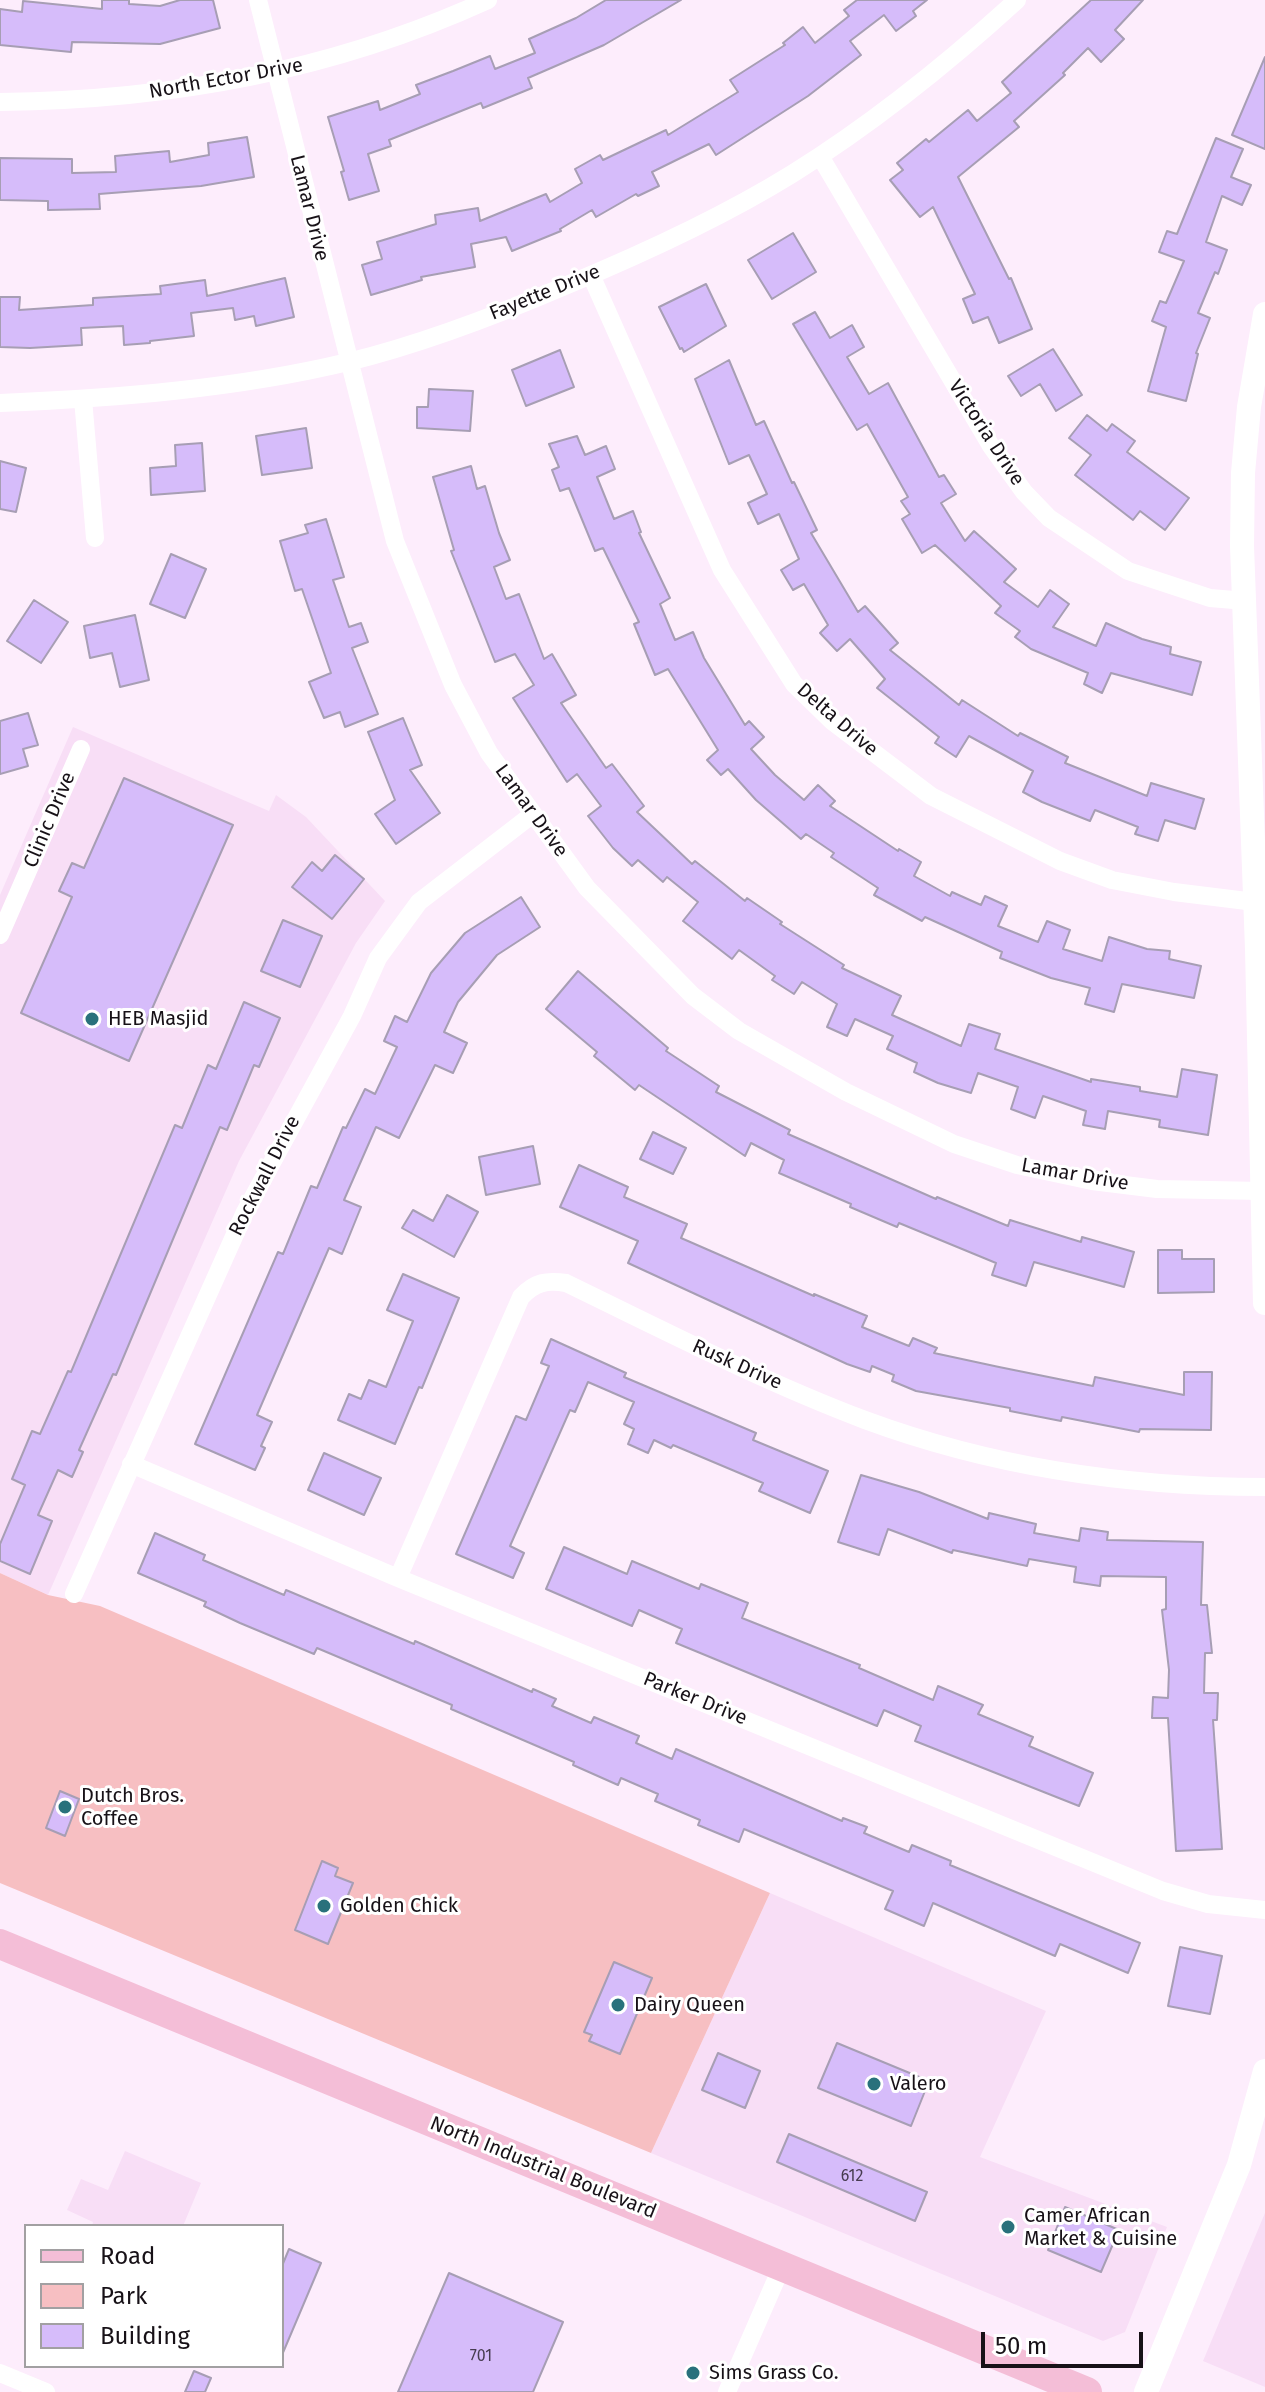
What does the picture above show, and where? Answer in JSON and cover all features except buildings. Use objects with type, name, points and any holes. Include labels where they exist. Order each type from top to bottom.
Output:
[{"type":"main road","name":"North Industrial Boulevard","points":[[0,1944],[1087,2392]]},
{"type":"street","name":"Lamar Drive","points":[[258,0],[395,541],[453,685],[489,753],[587,888],[693,996],[739,1031],[846,1092],[954,1144],[1017,1165],[1092,1181],[1157,1189],[1263,1191]]},
{"type":"street","name":"North Ector Drive","points":[[0,102],[87,99],[159,92],[275,74],[366,49],[488,0]]},
{"type":"street","name":"Fayette Drive","points":[[0,403],[83,399],[271,377],[349,362],[517,307],[722,214],[820,156],[907,93],[1017,0]]},
{"type":"street","name":"Victoria Drive","points":[[820,156],[991,446],[1024,492],[1049,518],[1128,571],[1210,598],[1246,601]]},
{"type":"street","name":"Delta Drive","points":[[591,275],[722,570],[794,684],[832,721],[931,796],[1007,837],[1060,861],[1112,880],[1174,892],[1255,902]]},
{"type":"street","points":[[1265,314],[1249,407],[1243,473],[1242,546],[1265,1303]]},
{"type":"street","points":[[83,399],[95,538]]},
{"type":"street","name":"Clinic Drive","points":[[0,935],[81,749]]},
{"type":"street","name":"Rockwall Drive","points":[[74,1594],[245,1212],[352,1016],[378,958],[419,902],[533,814]]},
{"type":"street","name":"Rusk Drive","points":[[398,1578],[521,1297],[531,1287],[549,1280],[566,1283],[743,1370],[867,1420],[951,1446],[1134,1483],[1265,1487]]},
{"type":"street","name":"Parker Drive","points":[[131,1464],[398,1578],[1163,1891],[1208,1904],[1265,1910]]},
{"type":"street","points":[[1146,2392],[1239,2165],[1265,2071]]},
{"type":"street","points":[[727,2392],[782,2266]]},
{"type":"street","points":[[0,2373],[46,2392]]},
{"type":"shaded area","points":[[73,727],[269,811],[276,795],[306,817],[385,901],[356,943],[239,1161],[48,1595],[0,1573],[0,895]]},
{"type":"shaded area","points":[[770,1893],[1046,2011],[980,2157],[1167,2227],[1125,2332],[1103,2341],[651,2153]]},
{"type":"shaded area","points":[[125,2151],[201,2183],[184,2224],[92,2224],[67,2210],[81,2179],[108,2190]]},
{"type":"shaded area","points":[[1265,2213],[1265,2387],[1203,2361]]},
{"type":"green space","points":[[0,1573],[48,1595],[100,1606],[770,1893],[651,2153],[0,1883]]},
{"type":"place","name":"HEB Masjid","points":[[92,1019]]},
{"type":"place","name":"Dutch Bros. Coffee","points":[[65,1807]]},
{"type":"place","name":"Golden Chick","points":[[324,1906]]},
{"type":"place","name":"Dairy Queen","points":[[618,2005]]},
{"type":"place","name":"Valero","points":[[874,2084]]},
{"type":"place","name":"Camer African Market & Cuisine","points":[[1008,2227]]},
{"type":"place","name":"Sims Grass Co.","points":[[693,2373]]}]
